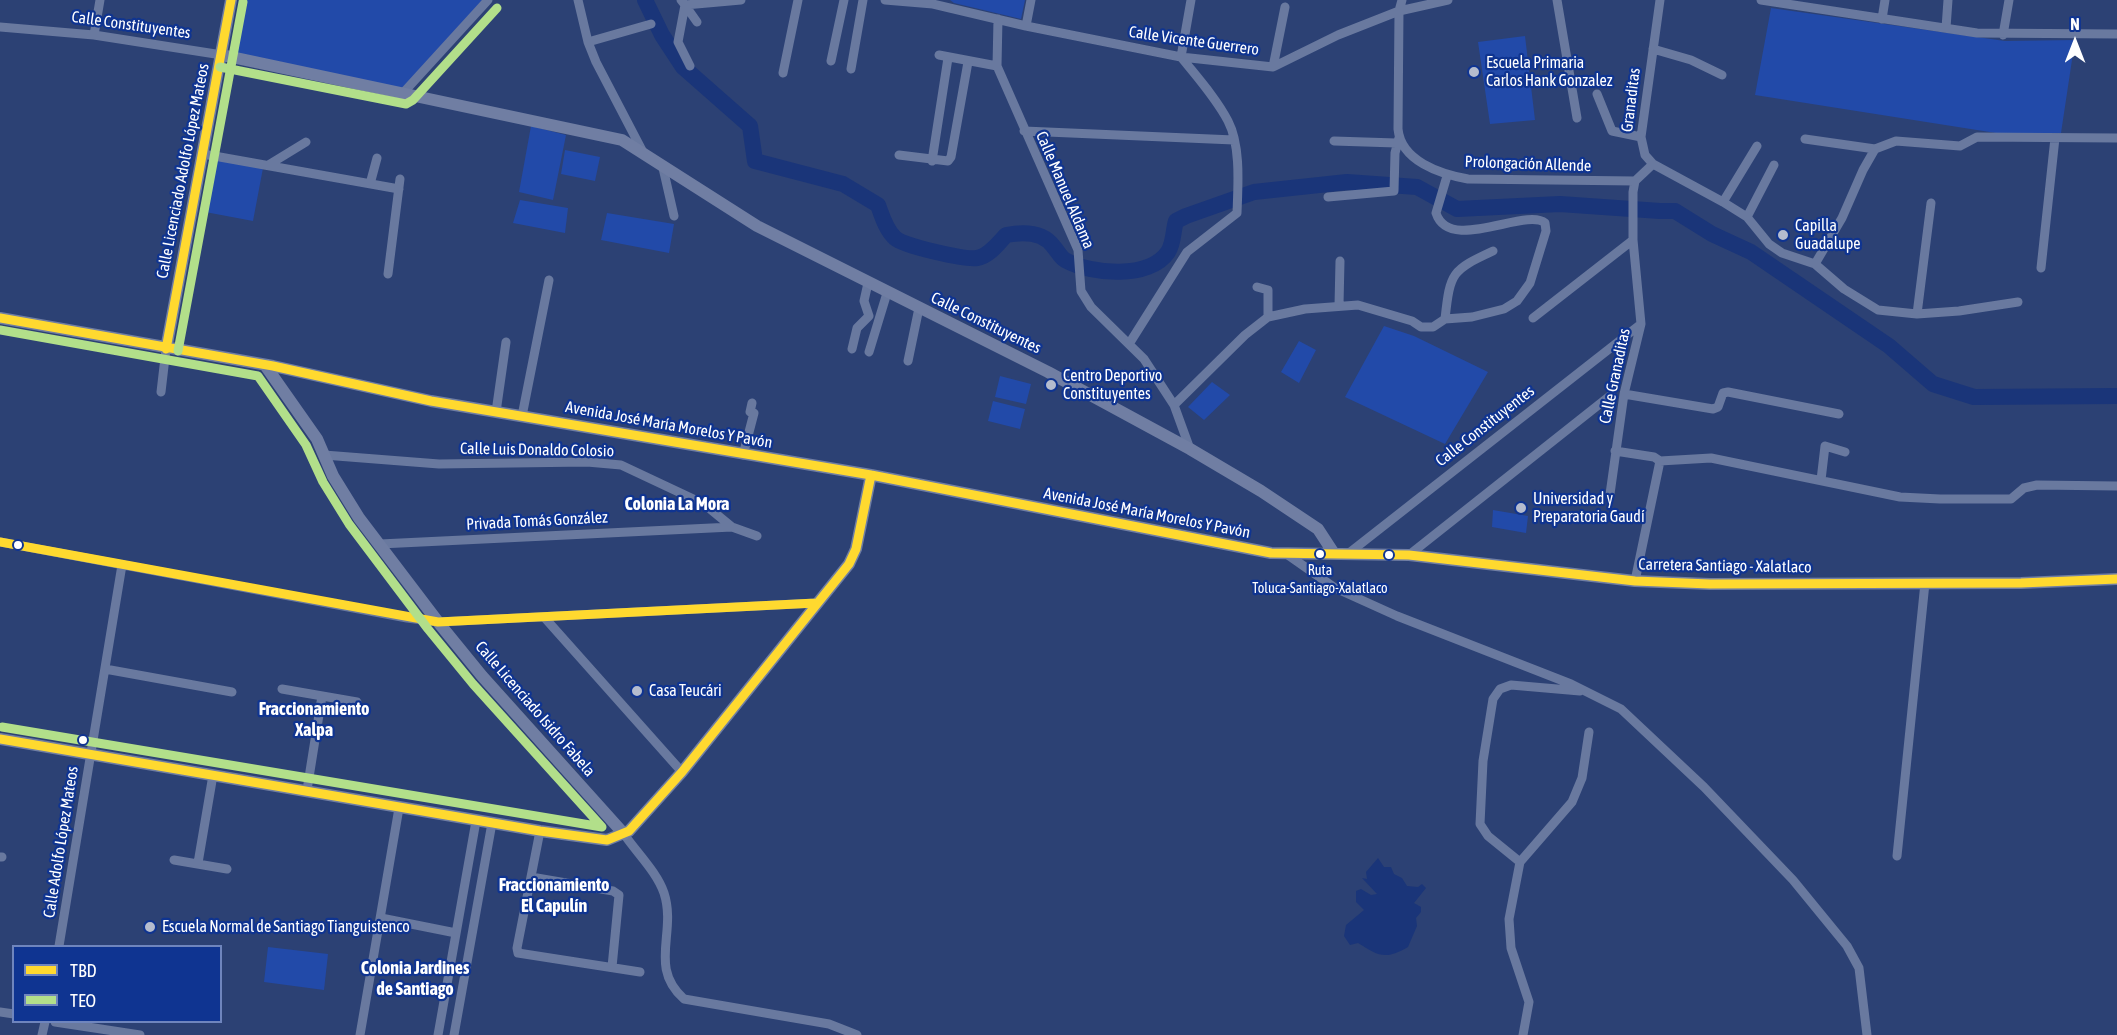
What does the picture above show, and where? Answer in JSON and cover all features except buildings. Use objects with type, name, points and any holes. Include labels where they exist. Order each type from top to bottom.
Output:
[{"type":"main road","name":"Calle Licenciado Adolfo López Mateos","points":[[166,349],[231,0]]},
{"type":"main road","name":"Calle Constituyentes","points":[[222,55],[622,140],[757,226],[1048,372],[1190,449],[1261,491],[1317,529],[1327,539],[1333,552]]},
{"type":"main road","name":"Avenida José María Morelos Y Pavón","points":[[0,318],[265,365],[431,401],[871,475],[1239,548],[1288,555],[1333,552]]},
{"type":"main road","name":"Calle Licenciado Isidro Fabela","points":[[265,365],[306,422],[345,497],[438,622],[482,676],[624,834]]},
{"type":"main road","points":[[0,739],[540,831],[598,840],[616,838],[624,834],[682,772],[840,575],[855,549],[871,475]]},
{"type":"main road","name":"Carretera Santiago - Xalatlaco","points":[[1333,552],[1409,555],[1635,581],[1710,584],[2117,579]]},
{"type":"street","points":[[94,35],[100,0]]},
{"type":"street","points":[[404,92],[488,0]]},
{"type":"street","points":[[578,0],[588,42],[644,154]]},
{"type":"street","points":[[683,2],[741,0]]},
{"type":"street","points":[[783,73],[798,0]]},
{"type":"street","points":[[831,61],[844,0]]},
{"type":"street","points":[[851,69],[863,0]]},
{"type":"street","name":"Calle Vicente Guerrero","points":[[885,0],[933,2],[1026,26],[1181,57],[1273,67],[1338,35],[1399,11],[1448,0]]},
{"type":"street","points":[[1026,26],[1030,0]]},
{"type":"street","points":[[1130,344],[1187,252],[1237,213],[1238,189],[1234,140],[1228,121],[1181,57],[1191,0]]},
{"type":"street","points":[[1328,197],[1394,191],[1399,11],[1402,0]]},
{"type":"street","points":[[1557,0],[1577,118]]},
{"type":"street","name":"Granaditas","points":[[1653,165],[1645,155],[1641,136],[1660,0]]},
{"type":"street","points":[[1761,0],[1825,5],[1882,19],[2003,35],[2117,34]]},
{"type":"street","points":[[1882,19],[1885,0]]},
{"type":"street","points":[[1946,28],[1948,0]]},
{"type":"street","points":[[2003,35],[2009,0]]},
{"type":"street","points":[[683,2],[697,22]]},
{"type":"street","points":[[683,2],[678,42],[690,66]]},
{"type":"street","points":[[1273,67],[1285,7]]},
{"type":"street","name":"Calle Manuel Aldama","points":[[998,19],[996,66],[1078,250],[1080,286],[1092,307],[1144,359],[1173,405],[1188,437],[1190,449]]},
{"type":"street","points":[[588,42],[651,24]]},
{"type":"street","name":"Calle Constituyentes","points":[[0,27],[94,35],[222,55]]},
{"type":"street","points":[[1653,50],[1691,60],[1722,75]]},
{"type":"street","points":[[932,161],[944,57],[996,66]]},
{"type":"street","points":[[899,155],[932,161],[948,161],[951,158],[968,62]]},
{"type":"street","points":[[1597,94],[1612,131],[1641,136]]},
{"type":"street","points":[[1024,130],[1234,140]]},
{"type":"street","points":[[1805,139],[1875,149],[1896,141],[1960,146],[1977,136],[2117,138]]},
{"type":"street","points":[[2041,268],[2055,138]]},
{"type":"street","points":[[1334,141],[1397,140]]},
{"type":"street","name":"Prolongación Allende","points":[[1397,140],[1428,167],[1448,176],[1498,181],[1635,181]]},
{"type":"street","points":[[270,164],[306,142]]},
{"type":"street","points":[[1723,202],[1757,146]]},
{"type":"street","points":[[1815,264],[1842,218],[1875,149]]},
{"type":"street","points":[[203,154],[270,164],[370,184],[400,184],[388,274]]},
{"type":"street","points":[[370,184],[377,158]]},
{"type":"street","points":[[1635,181],[1653,165],[1723,202],[1747,217],[1769,244],[1782,253],[1815,264],[1844,289],[1878,310],[1917,314],[1959,311],[2018,302]]},
{"type":"street","points":[[1747,217],[1774,165]]},
{"type":"street","points":[[663,168],[674,216]]},
{"type":"street","points":[[1173,405],[1236,342],[1268,317],[1339,305],[1358,305],[1412,321],[1421,327],[1436,326],[1445,319],[1472,317],[1504,309],[1517,301],[1530,283],[1546,226],[1543,220],[1530,218],[1502,226],[1465,230],[1441,222],[1437,218],[1437,208],[1448,176]]},
{"type":"street","name":"Calle Granaditas","points":[[1610,494],[1624,394],[1641,324],[1633,240],[1635,181]]},
{"type":"street","points":[[1917,314],[1931,203]]},
{"type":"street","points":[[1533,318],[1633,240]]},
{"type":"street","points":[[1445,319],[1448,293],[1456,272],[1462,266],[1494,251]]},
{"type":"street","points":[[1339,305],[1340,261]]},
{"type":"street","points":[[522,416],[549,280]]},
{"type":"street","points":[[852,349],[857,328],[869,316],[864,301],[868,283]]},
{"type":"street","points":[[1257,286],[1268,290],[1268,317]]},
{"type":"street","points":[[869,352],[887,293]]},
{"type":"street","points":[[908,361],[919,308]]},
{"type":"street","name":"Calle Constituyentes","points":[[1349,553],[1641,324]]},
{"type":"street","points":[[496,412],[506,342]]},
{"type":"street","points":[[160,392],[166,349]]},
{"type":"street","points":[[1624,394],[1713,409],[1718,406],[1722,394],[1728,392],[1839,414]]},
{"type":"street","points":[[1409,555],[1611,395]]},
{"type":"street","points":[[743,455],[754,413],[750,412],[752,403]]},
{"type":"street","points":[[1821,480],[1825,446],[1845,452]]},
{"type":"street","points":[[1616,451],[1654,457],[1660,461],[1711,458],[1900,497],[2011,499],[2024,488],[2037,485],[2117,486]]},
{"type":"street","name":"Calle Luis Donaldo Colosio","points":[[324,455],[439,464],[587,462],[621,465],[704,504],[732,527]]},
{"type":"street","points":[[1635,581],[1660,461]]},
{"type":"street","points":[[732,527],[757,536]]},
{"type":"street","name":"Privada Tomás González","points":[[380,544],[732,527]]},
{"type":"street","points":[[0,542],[438,622],[816,603]]},
{"type":"street","points":[[1288,555],[1335,588],[1396,616],[1592,693],[1621,709],[1704,787],[1793,880],[1847,946],[1859,968],[1867,1035]]},
{"type":"street","name":"Calle Adolfo López Mateos","points":[[59,945],[122,565]]},
{"type":"street","points":[[1897,856],[1925,583]]},
{"type":"street","points":[[544,617],[682,772]]},
{"type":"street","points":[[105,669],[232,692]]},
{"type":"street","points":[[1520,861],[1488,836],[1480,824],[1483,761],[1493,699],[1500,689],[1510,686],[1592,693]]},
{"type":"street","points":[[282,689],[357,702]]},
{"type":"street","points":[[307,790],[322,696]]},
{"type":"street","points":[[1523,1035],[1529,1002],[1511,948],[1509,919],[1520,861],[1572,802],[1582,778],[1589,732]]},
{"type":"street","points":[[198,863],[213,775]]},
{"type":"street","points":[[360,1035],[399,807]]},
{"type":"street","points":[[438,1035],[476,820]]},
{"type":"street","points":[[454,1035],[492,823]]},
{"type":"street","points":[[540,831],[517,948],[518,953],[640,972]]},
{"type":"street","points":[[624,834],[663,892],[668,918],[665,970],[671,987],[684,999],[829,1024],[857,1035]]},
{"type":"street","points":[[174,860],[227,869]]},
{"type":"street","points":[[531,877],[613,891],[619,895],[612,967]]},
{"type":"street","points":[[464,890],[479,893]]},
{"type":"street","points":[[381,918],[456,933]]},
{"type":"street","points":[[62,1023],[140,1035]]},
{"type":"shaded area","points":[[241,0],[484,0],[404,89],[230,58]]},
{"type":"shaded area","points":[[950,0],[1025,0],[1021,19],[954,3]]},
{"type":"shaded area","points":[[1771,8],[2005,41],[2075,40],[2061,133],[1996,133],[1755,95]]},
{"type":"shaded area","points":[[1525,36],[1535,120],[1490,124],[1478,42]]},
{"type":"shaded area","points":[[531,126],[566,135],[553,200],[519,192]]},
{"type":"shaded area","points":[[565,150],[600,157],[595,181],[561,174]]},
{"type":"shaded area","points":[[211,158],[263,168],[253,221],[200,211]]},
{"type":"shaded area","points":[[520,200],[568,208],[565,233],[513,223]]},
{"type":"shaded area","points":[[607,213],[674,224],[669,253],[601,240]]},
{"type":"shaded area","points":[[1384,326],[1414,336],[1488,372],[1445,444],[1345,397]]},
{"type":"shaded area","points":[[1299,341],[1316,350],[1299,383],[1281,372]]},
{"type":"shaded area","points":[[1000,376],[1031,384],[1026,404],[995,397]]},
{"type":"shaded area","points":[[1212,382],[1230,395],[1204,420],[1188,407]]},
{"type":"shaded area","points":[[993,401],[1025,409],[1020,429],[988,421]]},
{"type":"shaded area","points":[[1493,510],[1528,516],[1526,533],[1492,527]]},
{"type":"shaded area","points":[[1378,858],[1384,867],[1391,867],[1394,874],[1402,878],[1407,886],[1418,887],[1422,884],[1426,888],[1414,903],[1421,907],[1421,912],[1416,918],[1417,926],[1408,947],[1387,955],[1376,953],[1358,943],[1350,945],[1344,936],[1346,925],[1364,910],[1356,902],[1356,891],[1361,889],[1371,895],[1377,894],[1362,878],[1367,879],[1366,872]]},
{"type":"shaded area","points":[[268,947],[328,954],[324,990],[264,982]]},
{"type":"waterway","points":[[645,0],[662,35],[683,67],[750,126],[755,161],[843,184],[878,205],[887,227],[895,238],[935,252],[977,258],[990,252],[1006,235],[1031,234],[1048,241],[1063,259],[1076,265],[1105,271],[1135,270],[1160,261],[1171,245],[1176,221],[1186,216],[1254,192],[1347,182],[1417,187],[1457,209],[1560,204],[1675,211],[1712,234],[1751,252],[1889,346],[1933,384],[1974,397],[2117,396]]},
{"type":"transit line","name":"TBD","points":[[166,349],[231,0]]},
{"type":"transit line","name":"TEO","points":[[178,351],[243,2]]},
{"type":"transit line","name":"TEO","points":[[220,67],[406,104],[413,100],[497,8]]},
{"type":"transit line","name":"TBD","points":[[0,318],[273,366],[431,401],[871,475],[1271,553],[1409,555],[1635,581],[1710,584],[2021,583],[2117,579]]},
{"type":"transit line","name":"TEO","points":[[0,330],[258,376],[306,445],[323,482],[349,524],[428,629],[473,684],[602,827],[2,727]]},
{"type":"transit line","name":"TBD","points":[[0,739],[540,831],[607,840],[629,831],[682,772],[849,564],[856,549],[871,475]]},
{"type":"transit line","name":"TBD","points":[[0,542],[438,622],[816,603]]},
{"type":"place","name":"Escuela Primaria Carlos Hank Gonzalez","points":[[1474,72]]},
{"type":"place","name":"Capilla Guadalupe","points":[[1783,235]]},
{"type":"place","name":"Centro Deportivo Constituyentes","points":[[1051,385]]},
{"type":"place","name":"Universidad y Preparatoria Gaudí","points":[[1521,508]]},
{"type":"place","name":"Ruta Toluca-Santiago-Xalatlaco","points":[[1320,554]]},
{"type":"place","name":"Casa Teucári","points":[[637,691]]},
{"type":"place","name":"Escuela Normal de Santiago Tianguistenco","points":[[150,927]]},
{"type":"district","name":"Colonia La Mora","points":[[677,504]]},
{"type":"district","name":"Fraccionamiento Xalpa","points":[[314,719]]},
{"type":"district","name":"Fraccionamiento El Capulín","points":[[554,895]]},
{"type":"district","name":"Colonia Jardines de Santiago","points":[[415,978]]}]
